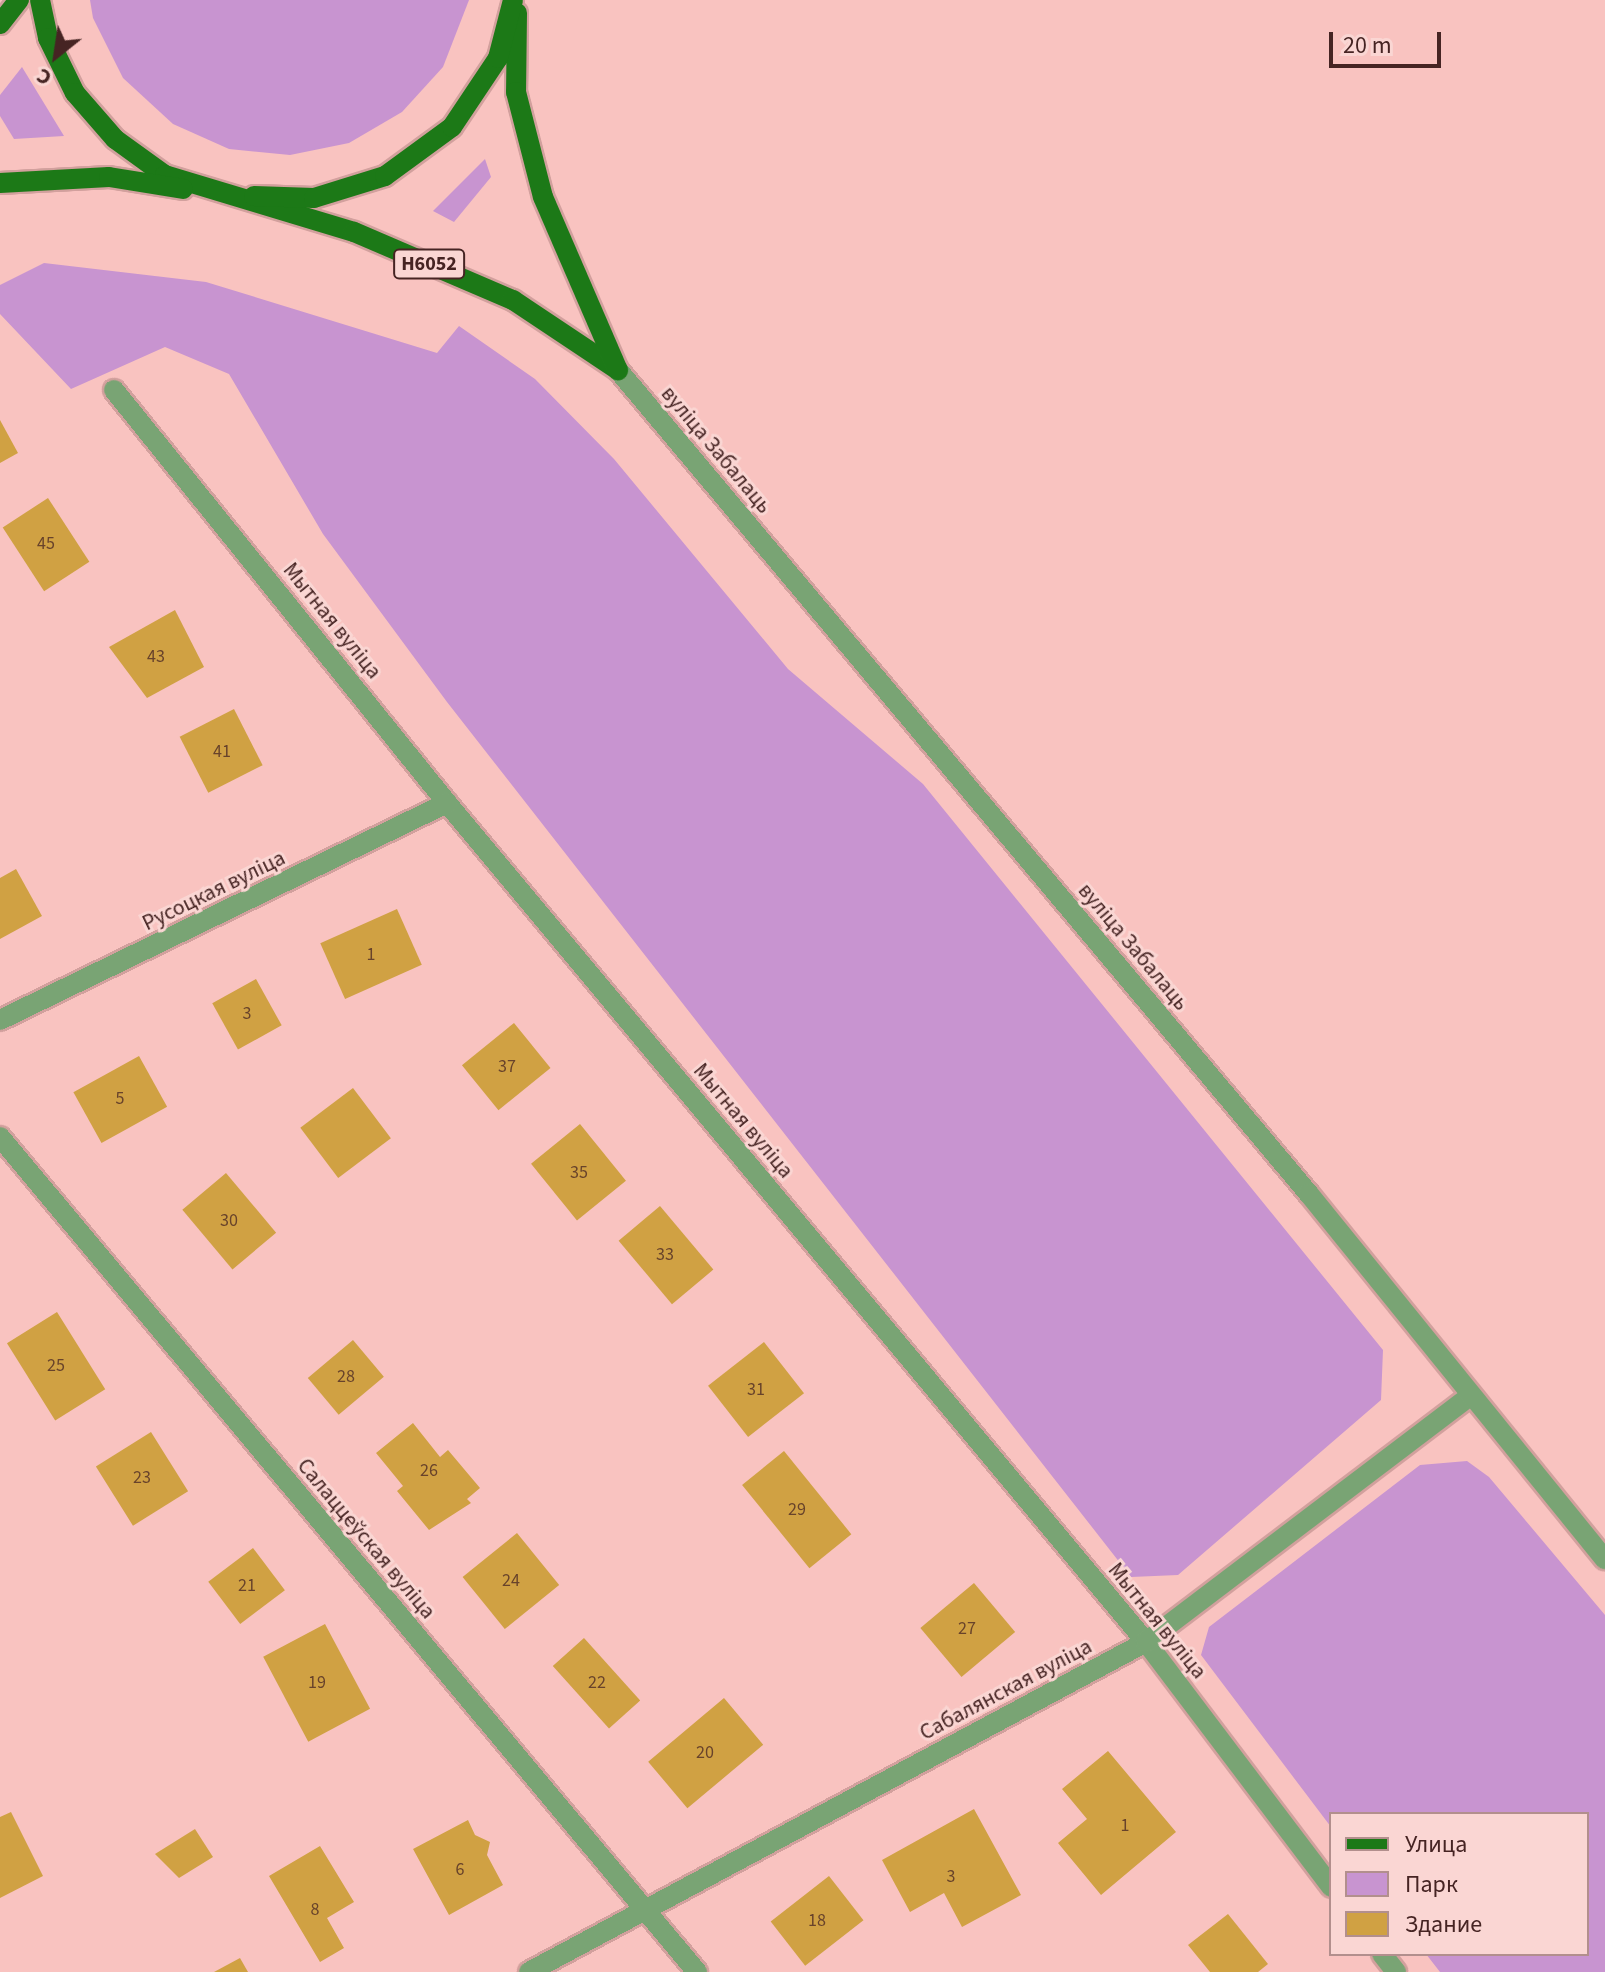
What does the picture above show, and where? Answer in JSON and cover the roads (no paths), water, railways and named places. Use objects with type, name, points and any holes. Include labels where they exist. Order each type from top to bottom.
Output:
[{"type":"main road","points":[[0,24],[19,0]]},
{"type":"main road","name":"Н6052","points":[[40,0],[48,38],[75,93],[115,139],[165,175],[223,196],[354,232],[513,300],[618,370]]},
{"type":"main road","name":"Н6052","points":[[223,196],[314,198],[385,176],[452,127],[498,58],[515,0]]},
{"type":"main road","name":"Н6052","points":[[515,0],[516,92],[543,197],[618,370]]},
{"type":"main road","points":[[0,183],[109,177],[223,196]]},
{"type":"street","name":"вуліца Забалаць","points":[[618,370],[1309,1194],[1605,1559]]},
{"type":"street","name":"Мытная вуліца","points":[[114,390],[447,803],[1146,1642],[1329,1884]]},
{"type":"street","name":"Русоцкая вуліца","points":[[0,1020],[447,803]]},
{"type":"street","name":"Салаццеўская вуліца","points":[[0,1137],[697,1972]]},
{"type":"street","name":"Сабалянская вуліца","points":[[529,1972],[1146,1642],[1470,1396]]},
{"type":"street","points":[[1384,1956],[1396,1972]]}]
